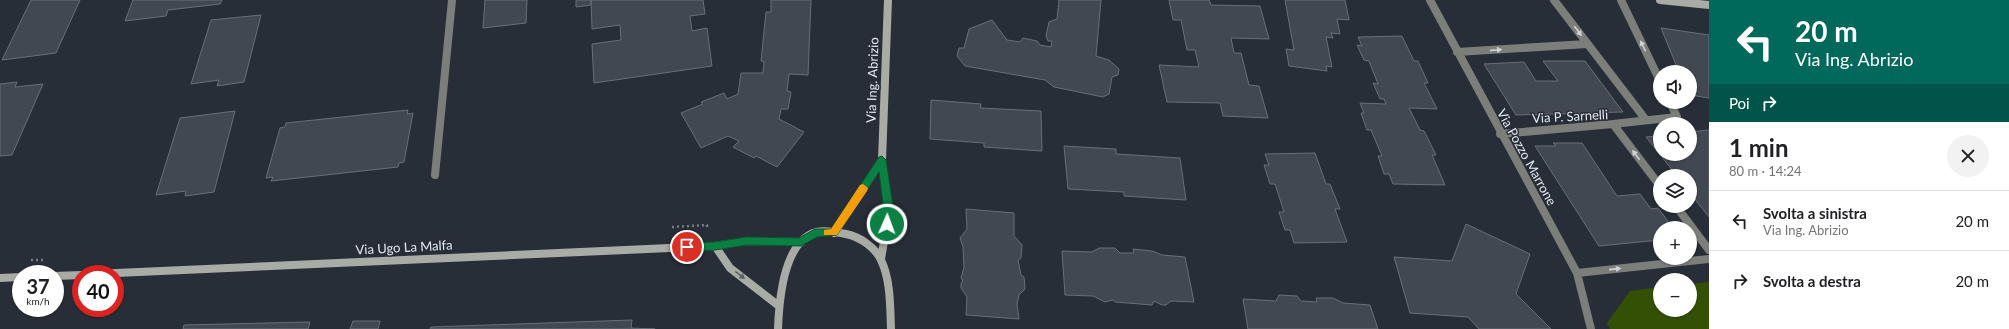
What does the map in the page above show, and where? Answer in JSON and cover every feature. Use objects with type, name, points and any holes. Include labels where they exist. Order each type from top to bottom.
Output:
[{"type":"main road","name":"Via Ing. Abrizio","points":[[881,259],[889,212],[882,160],[888,0]]},
{"type":"main road","points":[[1660,0],[1706,4]]},
{"type":"main road","points":[[834,233],[882,160]]},
{"type":"main road","points":[[778,329],[779,306],[786,270],[801,242],[815,233],[846,233],[864,240],[881,259],[888,287],[891,329]]},
{"type":"main road","name":"Via Ugo La Malfa","points":[[124,273],[715,246],[747,241],[801,242]]},
{"type":"main road","points":[[715,246],[730,268],[779,306]]},
{"type":"main road","points":[[0,278],[12,277]]},
{"type":"street","points":[[435,175],[452,0]]},
{"type":"street","name":"Via Pozzo Marrone","points":[[1430,0],[1500,134],[1577,273],[1591,329]]},
{"type":"street","points":[[1554,0],[1646,120]]},
{"type":"street","points":[[1621,0],[1653,66]]},
{"type":"street","points":[[1457,52],[1587,44]]},
{"type":"street","points":[[1613,124],[1677,117],[1673,109]]},
{"type":"street","name":"Via P. Sarnelli","points":[[1500,134],[1613,124],[1653,177]]},
{"type":"street","points":[[1681,213],[1709,250]]},
{"type":"street","points":[[1577,273],[1709,259]]},
{"type":"green space","points":[[1709,282],[1709,329],[1610,329],[1607,323],[1630,291],[1653,288],[1653,317],[1697,317],[1697,283]]},
{"type":"building","points":[[31,0],[80,0],[56,53],[2,60]]},
{"type":"building","points":[[133,0],[222,0],[220,4],[168,10],[166,16],[125,21]]},
{"type":"building","points":[[485,0],[527,0],[526,23],[483,28]]},
{"type":"building","points":[[576,0],[591,0],[591,5],[576,7]]},
{"type":"building","points":[[591,0],[703,0],[705,14],[690,16],[692,31],[707,28],[712,66],[594,83],[592,44],[621,40],[620,25],[592,29]]},
{"type":"building","points":[[771,0],[811,0],[808,75],[789,74],[787,91],[791,92],[788,109],[781,109],[779,119],[804,132],[777,167],[756,156],[754,158],[733,147],[739,141],[728,136],[701,148],[681,113],[703,104],[701,102],[724,93],[727,99],[738,94],[741,73],[763,73],[764,62],[761,61],[766,12],[771,12]]},
{"type":"building","points":[[1059,0],[1101,0],[1096,56],[1109,60],[1119,69],[1118,75],[1112,77],[1109,94],[1103,97],[1054,87],[1045,80],[965,66],[957,56],[959,48],[964,48],[969,29],[992,20],[1007,40],[1020,42],[1023,38],[1037,41],[1040,45],[1051,47],[1052,41],[1048,41],[1046,36],[1049,22],[1057,19]]},
{"type":"building","points":[[1169,0],[1209,0],[1211,5],[1260,6],[1269,39],[1231,38],[1234,53],[1241,53],[1249,85],[1259,86],[1268,118],[1223,116],[1220,103],[1167,102],[1159,65],[1199,67],[1195,50],[1187,50],[1181,20],[1173,20]]},
{"type":"building","points":[[1285,0],[1345,0],[1349,20],[1337,19],[1340,34],[1331,33],[1333,38],[1326,37],[1332,67],[1326,66],[1327,71],[1289,66],[1286,49],[1294,50]]},
{"type":"building","points":[[261,15],[244,82],[217,86],[219,80],[191,84],[211,20]]},
{"type":"building","points":[[1661,28],[1709,35],[1709,98],[1697,96],[1697,65],[1676,65]]},
{"type":"building","points":[[1402,36],[1414,61],[1418,61],[1428,83],[1424,83],[1437,109],[1409,108],[1420,130],[1424,131],[1436,155],[1432,155],[1445,185],[1393,184],[1389,174],[1384,174],[1378,156],[1382,156],[1371,130],[1367,130],[1361,113],[1364,113],[1360,103],[1386,104],[1384,99],[1380,99],[1373,83],[1378,84],[1369,61],[1364,60],[1357,45],[1362,46],[1358,37]]},
{"type":"building","points":[[1543,61],[1585,61],[1623,112],[1516,115],[1484,64],[1524,62],[1536,81],[1558,81]]},
{"type":"building","points":[[17,82],[15,87],[43,84],[12,155],[0,156],[0,84]]},
{"type":"building","points":[[931,100],[981,104],[980,108],[1041,111],[1042,151],[984,147],[984,143],[930,139]]},
{"type":"building","points":[[408,110],[407,114],[413,113],[404,162],[399,163],[398,167],[271,181],[273,177],[266,178],[280,128],[285,127],[286,123]]},
{"type":"building","points":[[235,111],[214,192],[185,196],[186,191],[156,195],[180,118]]},
{"type":"building","points":[[1709,130],[1709,217],[1697,202],[1697,169],[1671,169],[1665,161],[1697,161],[1697,131]]},
{"type":"building","points":[[1653,136],[1653,146],[1646,137]]},
{"type":"building","points":[[1553,143],[1582,143],[1617,196],[1640,194],[1651,209],[1653,209],[1653,213],[1662,213],[1668,221],[1653,221],[1653,241],[1599,246],[1535,146],[1556,146]]},
{"type":"building","points":[[1064,146],[1116,149],[1116,154],[1180,158],[1186,200],[1124,196],[1124,192],[1068,189]]},
{"type":"building","points":[[1315,153],[1326,184],[1330,184],[1340,209],[1335,209],[1347,242],[1294,243],[1290,230],[1285,230],[1279,212],[1284,212],[1275,184],[1270,184],[1264,165],[1269,165],[1265,154]]},
{"type":"building","points":[[966,209],[1014,213],[1014,236],[1022,245],[1021,258],[1018,260],[1021,275],[1024,277],[1025,289],[1019,295],[1017,304],[1019,319],[966,315],[967,297],[961,288],[961,283],[963,281],[961,278],[964,267],[963,247],[960,238],[967,229]]},
{"type":"building","points":[[1466,224],[1530,254],[1516,294],[1551,329],[1479,329],[1468,317],[1410,313],[1394,257],[1452,261]]},
{"type":"building","points":[[1099,248],[1115,248],[1120,253],[1134,253],[1133,249],[1152,251],[1162,255],[1185,257],[1194,302],[1171,301],[1166,305],[1162,305],[1154,301],[1152,305],[1115,302],[1113,300],[1105,302],[1093,296],[1065,295],[1062,251],[1092,252]]},
{"type":"building","points":[[1279,295],[1297,296],[1301,301],[1317,302],[1316,298],[1333,298],[1343,303],[1370,305],[1378,329],[1248,329],[1243,299],[1276,301]]},
{"type":"building","points":[[632,320],[631,328],[655,329],[430,329],[431,327]]},
{"type":"building","points":[[353,321],[380,321],[378,329],[350,329]]},
{"type":"building","points":[[310,322],[308,329],[183,329],[184,325]]},
{"type":"slow traffic","points":[[827,233],[834,233],[863,188]]},
{"type":"route","points":[[687,247],[715,246],[747,241],[801,242],[815,233],[834,233],[882,160],[889,212],[887,224]]}]
